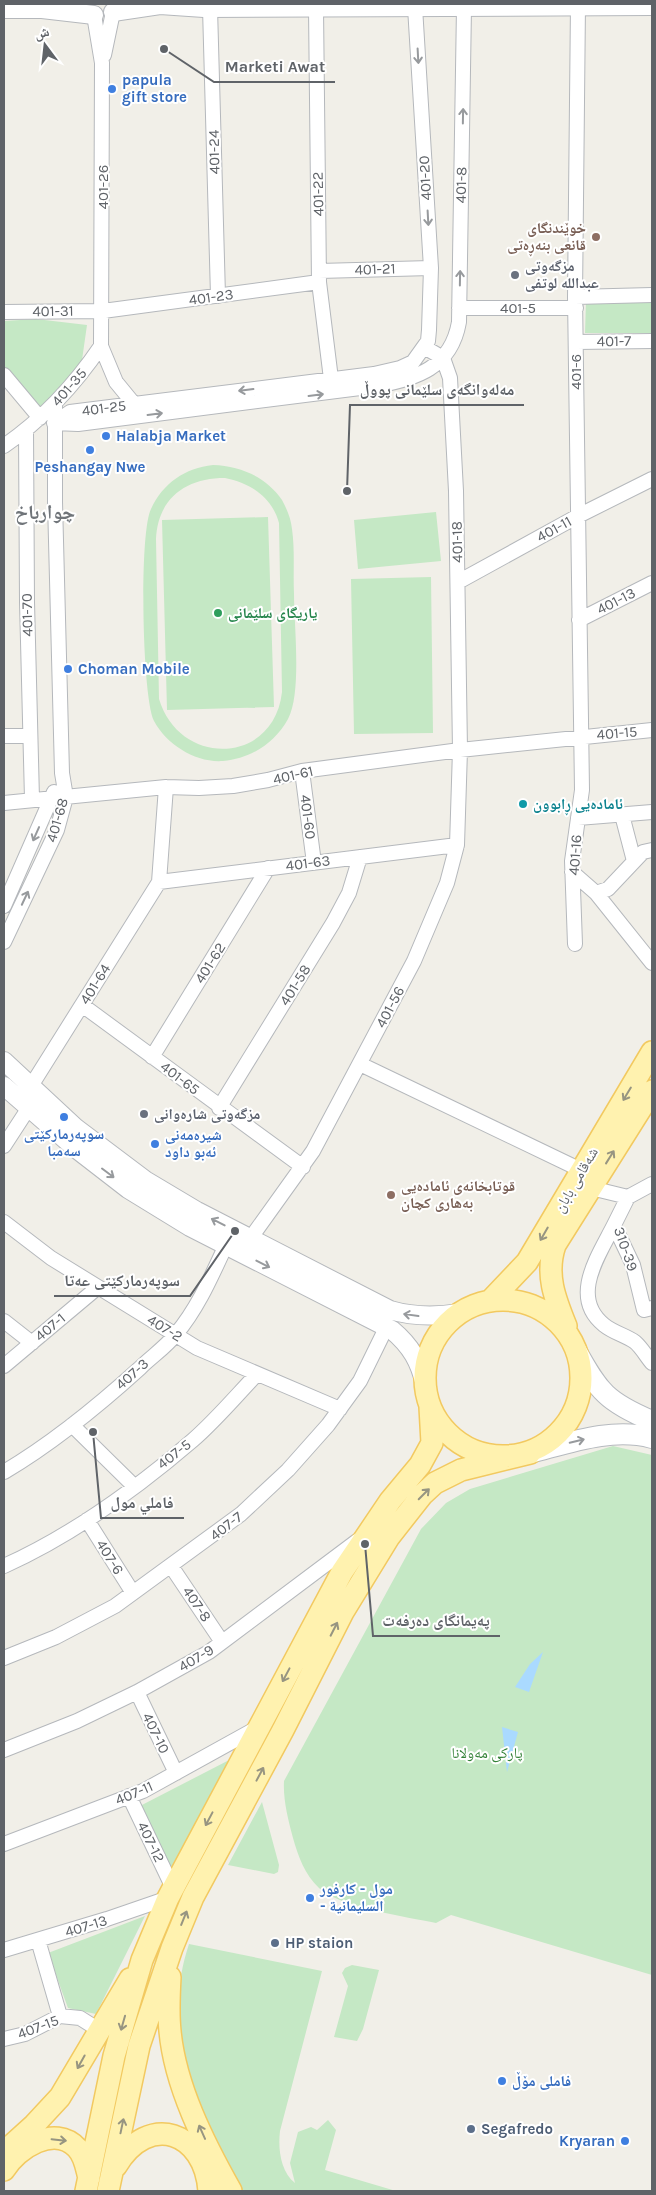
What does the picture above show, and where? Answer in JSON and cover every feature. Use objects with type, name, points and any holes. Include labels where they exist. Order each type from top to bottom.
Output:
[{"type":"main road","name":"شەقامی بابان","points":[[575,1346],[555,1300],[550,1265],[555,1245],[586,1179],[652,1052]]},
{"type":"main road","name":"شەقامی بابان","points":[[490,1301],[527,1262],[652,1091]]},
{"type":"main road","points":[[87,2185],[114,2056],[142,1960],[171,1893],[257,1728],[342,1572],[390,1501],[420,1465],[432,1443],[430,1407],[425,1385],[426,1364],[432,1344],[444,1327],[459,1313],[474,1305],[490,1301],[510,1300],[529,1304],[547,1313],[562,1326],[594,1382],[605,1396],[622,1407],[652,1421]]},
{"type":"main road","points":[[430,1407],[454,1439],[472,1449],[491,1455],[530,1453],[560,1431],[578,1401],[581,1376],[575,1346]]},
{"type":"main road","points":[[108,2191],[139,2046],[172,1948],[193,1897],[283,1730],[343,1612],[390,1538],[422,1495],[447,1476],[461,1470],[600,1436],[630,1434],[652,1438]]},
{"type":"main road","points":[[172,1948],[168,2006],[173,2055],[193,2112],[232,2191]]},
{"type":"main road","points":[[4,2152],[34,2125],[60,2097],[142,1960]]},
{"type":"main road","points":[[113,2170],[134,2142],[154,2134],[169,2135],[184,2142],[196,2153],[204,2169],[209,2191]]},
{"type":"main road","points":[[4,2170],[16,2156],[29,2146],[44,2140],[60,2138],[67,2140],[78,2149],[85,2163],[87,2185]]},
{"type":"street","points":[[4,9],[49,6],[90,9],[104,16],[115,8],[158,5],[210,8],[652,6]]},
{"type":"street","name":"401-6","points":[[578,5],[575,302],[581,736]]},
{"type":"street","name":"401-20","points":[[424,347],[428,341],[430,330],[431,268],[425,6]]},
{"type":"street","name":"401-8","points":[[442,358],[457,330],[459,308],[464,7]]},
{"type":"street","points":[[102,63],[115,8]]},
{"type":"street","name":"401-24","points":[[210,8],[218,296]]},
{"type":"street","name":"401-22","points":[[316,8],[319,276],[331,379]]},
{"type":"street","points":[[90,9],[102,63]]},
{"type":"street","name":"401-26","points":[[102,63],[103,311]]},
{"type":"street","name":"401-21","points":[[319,276],[431,268]]},
{"type":"street","name":"401-23","points":[[103,311],[218,296],[319,276]]},
{"type":"street","name":"401-5","points":[[459,308],[575,302],[652,295]]},
{"type":"street","points":[[103,311],[101,346],[116,382],[134,404]]},
{"type":"street","name":"401-31","points":[[4,312],[103,311]]},
{"type":"street","name":"401-7","points":[[576,342],[652,340]]},
{"type":"street","name":"401-35","points":[[4,446],[55,405],[101,346]]},
{"type":"street","points":[[424,347],[442,358]]},
{"type":"street","name":"401-25","points":[[54,423],[70,412],[374,374],[400,368],[413,362],[424,347]]},
{"type":"street","name":"401-25","points":[[54,423],[78,424],[376,386],[409,380],[442,358]]},
{"type":"street","name":"401-18","points":[[442,358],[450,378],[456,491],[460,750]]},
{"type":"street","points":[[4,375],[40,418]]},
{"type":"street","name":"401-70","points":[[55,405],[62,773]]},
{"type":"street","name":"401-70","points":[[26,430],[32,800]]},
{"type":"street","name":"401-11","points":[[458,582],[578,516],[652,479]]},
{"type":"street","name":"401-13","points":[[580,620],[652,583]]},
{"type":"street","name":"401-15","points":[[581,736],[652,730]]},
{"type":"street","points":[[4,736],[30,736]]},
{"type":"street","name":"401-61","points":[[4,803],[166,787],[233,786],[268,780],[302,771],[581,736]]},
{"type":"street","name":"401-16","points":[[575,944],[572,860],[582,790],[581,736]]},
{"type":"street","name":"401-56","points":[[250,1239],[303,1168],[414,961],[447,884],[457,845],[460,750]]},
{"type":"street","name":"401-60","points":[[302,771],[314,863]]},
{"type":"street","name":"401-68","points":[[4,942],[57,830],[66,797],[62,773]]},
{"type":"street","name":"401-68","points":[[4,906],[62,773]]},
{"type":"street","points":[[159,882],[166,787]]},
{"type":"street","points":[[578,818],[652,812]]},
{"type":"street","points":[[622,815],[634,861]]},
{"type":"street","name":"401-63","points":[[159,882],[457,845]]},
{"type":"street","points":[[596,893],[608,889],[643,852],[652,850]]},
{"type":"street","name":"401-58","points":[[219,1108],[333,923],[349,893],[360,857]]},
{"type":"street","name":"401-62","points":[[152,1057],[268,868]]},
{"type":"street","points":[[572,872],[596,893],[652,963]]},
{"type":"street","name":"401-64","points":[[31,1086],[159,882]]},
{"type":"street","name":"401-65","points":[[82,1005],[219,1108],[303,1168]]},
{"type":"street","points":[[4,1061],[76,1128],[116,1159],[196,1211],[390,1310],[412,1316],[436,1316],[459,1313]]},
{"type":"street","points":[[360,1064],[586,1179],[628,1197],[652,1184]]},
{"type":"street","points":[[4,1086],[28,1109],[128,1188],[190,1226],[387,1326],[403,1339],[415,1354],[421,1366],[425,1385]]},
{"type":"street","points":[[4,1146],[28,1109]]},
{"type":"street","name":"310-39","points":[[628,1197],[614,1225],[633,1265],[648,1309]]},
{"type":"street","name":"407-2","points":[[4,1222],[52,1258],[97,1288],[198,1348],[340,1409]]},
{"type":"street","points":[[614,1225],[589,1276],[588,1302],[603,1324],[633,1341],[652,1363]]},
{"type":"street","name":"407-3","points":[[4,1472],[44,1447],[72,1425],[176,1335],[208,1282],[226,1244]]},
{"type":"street","name":"407-1","points":[[4,1366],[97,1288]]},
{"type":"street","points":[[4,1321],[32,1343]]},
{"type":"street","name":"407-7","points":[[4,1658],[56,1637],[115,1606],[241,1514],[288,1470],[340,1409],[360,1381],[387,1326]]},
{"type":"street","name":"407-5","points":[[4,1566],[62,1537],[134,1486],[194,1439],[257,1374]]},
{"type":"street","points":[[72,1425],[134,1486]]},
{"type":"street","name":"407-6","points":[[86,1520],[133,1593]]},
{"type":"street","name":"407-9","points":[[4,1750],[77,1721],[137,1692],[209,1652],[368,1533]]},
{"type":"street","name":"407-8","points":[[172,1566],[222,1642]]},
{"type":"street","name":"407-10","points":[[137,1692],[176,1774]]},
{"type":"street","name":"407-11","points":[[4,1844],[129,1796],[176,1774],[257,1728]]},
{"type":"street","name":"407-12","points":[[129,1796],[171,1893]]},
{"type":"street","name":"407-13","points":[[4,1950],[38,1940],[171,1893]]},
{"type":"street","points":[[38,1940],[60,2016]]},
{"type":"street","name":"407-15","points":[[4,2039],[25,2034],[60,2016],[80,2018],[99,2030]]},
{"type":"green space","points":[[586,301],[652,301],[652,333],[585,333]]},
{"type":"green space","points":[[36,319],[87,325],[81,367],[41,413],[4,371],[4,321]]},
{"type":"green space","points":[[213,465],[243,470],[261,479],[276,492],[286,507],[293,537],[296,676],[292,707],[283,728],[269,742],[243,757],[223,761],[213,761],[193,756],[166,738],[154,721],[147,681],[143,615],[147,524],[151,509],[169,484],[184,473]],"holes":[[[225,478],[234,480],[259,493],[271,506],[279,523],[282,692],[275,716],[262,734],[245,744],[225,749],[205,746],[186,737],[170,722],[159,699],[156,539],[162,512],[177,493],[187,486],[211,479]]]},
{"type":"green space","points":[[436,512],[441,561],[358,569],[354,520]]},
{"type":"green space","name":"یاریگای سلێمانی","points":[[268,517],[274,707],[167,710],[162,520]]},
{"type":"green space","points":[[431,577],[433,733],[354,734],[351,579]]},
{"type":"green space","name":"پارکی مەولانا","points":[[613,1446],[652,1455],[652,1975],[451,1915],[436,1923],[357,1906],[329,1895],[314,1883],[300,1858],[288,1817],[284,1795],[284,1781],[421,1529],[446,1503],[470,1489]]},
{"type":"green space","points":[[235,1757],[172,1873],[140,1806]]},
{"type":"green space","points":[[262,1802],[279,1865],[278,1872],[274,1874],[228,1865]]},
{"type":"green space","points":[[145,1916],[96,2014],[68,2008],[48,1953]]},
{"type":"green space","points":[[189,1944],[322,1971],[280,2131],[279,2145],[283,2166],[295,2183],[290,2163],[298,2132],[311,2127],[317,2130],[328,2120],[336,2130],[325,2170],[396,2191],[242,2191],[216,2145],[200,2110],[183,2060],[179,2009],[180,1988]]},
{"type":"green space","points":[[352,1965],[379,1970],[363,2029],[357,2041],[334,2037],[348,1986],[342,1973],[345,1968]]},
{"type":"water","points":[[543,1652],[529,1692],[515,1687],[530,1664]]},
{"type":"water","points":[[502,1727],[518,1732],[507,1772]]},
{"type":"place","name":"Marketi Awat","points":[[164,49]]},
{"type":"place","name":"papula gift store","points":[[112,89]]},
{"type":"place","name":"خوێندنگای قانعی بنەڕەتی","points":[[596,237]]},
{"type":"place","name":"مزگەوتی عبداللە لوتفی","points":[[515,275]]},
{"type":"place","name":"Halabja Market","points":[[106,436]]},
{"type":"place","name":"Peshangay Nwe","points":[[90,450]]},
{"type":"place","name":"مەلەوانگەی سلێمانی پووڵ","points":[[347,491]]},
{"type":"place","name":"یاریگای سلێمانی","points":[[218,613]]},
{"type":"place","name":"Choman Mobile","points":[[68,669]]},
{"type":"place","name":"ئامادەیی ڕابوون","points":[[523,804]]},
{"type":"place","name":"مزگەوتی شارەوانی","points":[[144,1114]]},
{"type":"place","name":"سوپەرمارکێتی سەمبا","points":[[64,1117]]},
{"type":"place","name":"شیرەمەنی ئەبو داود","points":[[155,1144]]},
{"type":"place","name":"قوتابخانەی ئامادەیی بەهاری کچان","points":[[391,1195]]},
{"type":"place","name":"سوپەرمارکێتی عەتا","points":[[235,1231]]},
{"type":"place","name":"فاملي مول","points":[[93,1432]]},
{"type":"place","name":"پەیمانگای دەرفەت","points":[[365,1544]]},
{"type":"place","name":"مول - كارفور - السليمانية","points":[[310,1898]]},
{"type":"place","name":"HP staion","points":[[275,1943]]},
{"type":"place","name":"فاملی مۆڵ","points":[[502,2081]]},
{"type":"place","name":"Segafredo","points":[[471,2129]]},
{"type":"place","name":"Kryaran","points":[[625,2141]]},
{"type":"district","name":"چوارباخ","points":[[45,512]]}]
